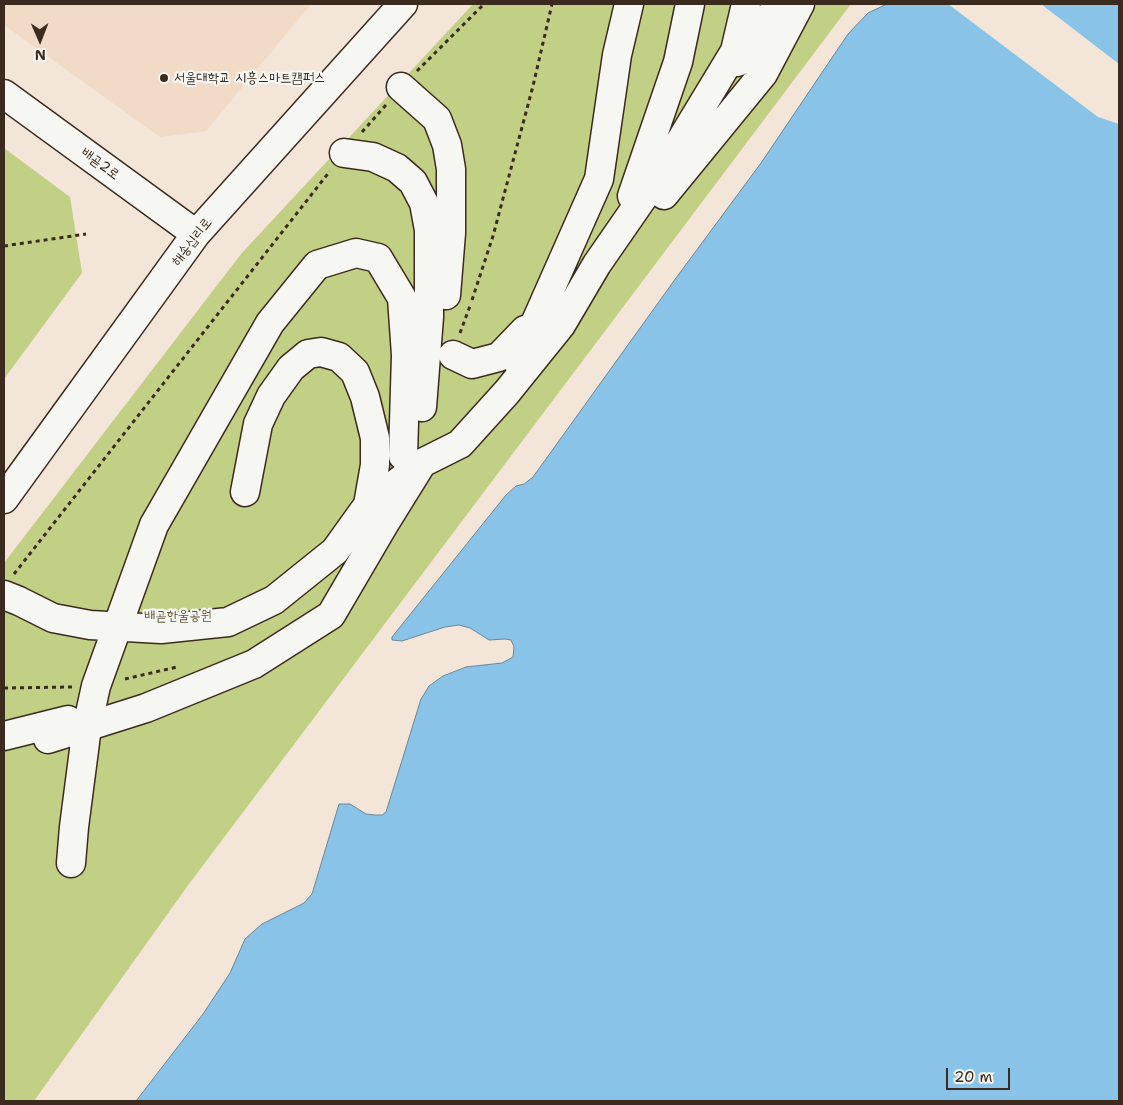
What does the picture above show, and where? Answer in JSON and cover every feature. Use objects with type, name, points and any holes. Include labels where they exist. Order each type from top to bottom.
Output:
[{"type":"street","name":"해송십리로","points":[[4,498],[196,234],[403,4]]},
{"type":"street","points":[[551,318],[599,179],[617,55],[629,4]]},
{"type":"street","points":[[616,236],[678,62],[690,4]]},
{"type":"street","points":[[6,588],[19,601],[53,618],[90,626],[161,629],[228,622],[274,600],[335,550],[368,505],[413,460],[460,444],[504,395],[551,318],[597,264],[669,160],[735,51],[746,4]]},
{"type":"street","points":[[692,122],[767,23],[777,4]]},
{"type":"street","points":[[453,355],[472,364],[499,357],[551,318],[763,74],[800,4]]},
{"type":"street","points":[[401,87],[437,119],[447,145],[451,170],[450,233],[440,382]]},
{"type":"street","name":"배곧2로","points":[[4,94],[196,234]]},
{"type":"street","points":[[344,154],[373,157],[397,168],[414,182],[424,204],[429,230],[429,316],[421,420]]},
{"type":"street","points":[[4,736],[48,726],[89,720],[146,708],[254,664],[331,615],[386,521],[413,460],[402,298],[378,258],[356,253],[317,265],[270,323],[154,525],[96,686],[89,720],[74,827],[71,863]]},
{"type":"street","points":[[245,492],[258,424],[271,396],[291,368],[308,354],[321,352],[339,357],[355,372],[364,397],[375,438],[375,465],[368,505]]},
{"type":"street","points":[[48,739],[89,720]]},
{"type":"path","points":[[6,588],[344,154],[401,87],[484,4]]},
{"type":"path","points":[[453,355],[493,236],[533,86],[552,4]]},
{"type":"path","points":[[4,246],[86,234]]},
{"type":"shaded area","name":"서울대학교 시흥스마트캠퍼스","points":[[4,4],[311,4],[206,131],[160,137],[4,25]]},
{"type":"green space","name":"배곧한울공원","points":[[473,4],[851,4],[189,884],[34,1101],[4,1101],[4,563],[241,254]]},
{"type":"green space","points":[[4,148],[70,197],[82,273],[4,379]]},
{"type":"water","points":[[887,4],[1119,4],[1119,1101],[136,1101],[203,1014],[230,973],[245,939],[262,924],[304,903],[312,894],[339,804],[350,804],[366,814],[382,815],[386,812],[421,699],[429,686],[443,676],[466,667],[502,663],[513,657],[514,647],[511,640],[489,640],[470,628],[459,625],[445,627],[402,641],[392,640],[392,637],[506,495],[516,486],[524,484],[533,477],[761,163],[848,34],[868,13]]},
{"type":"pier","points":[[948,4],[1041,4],[1119,64],[1119,124],[1098,117]]},
{"type":"place","name":"서울대학교 시흥스마트캠퍼스","points":[[164,78]]}]
